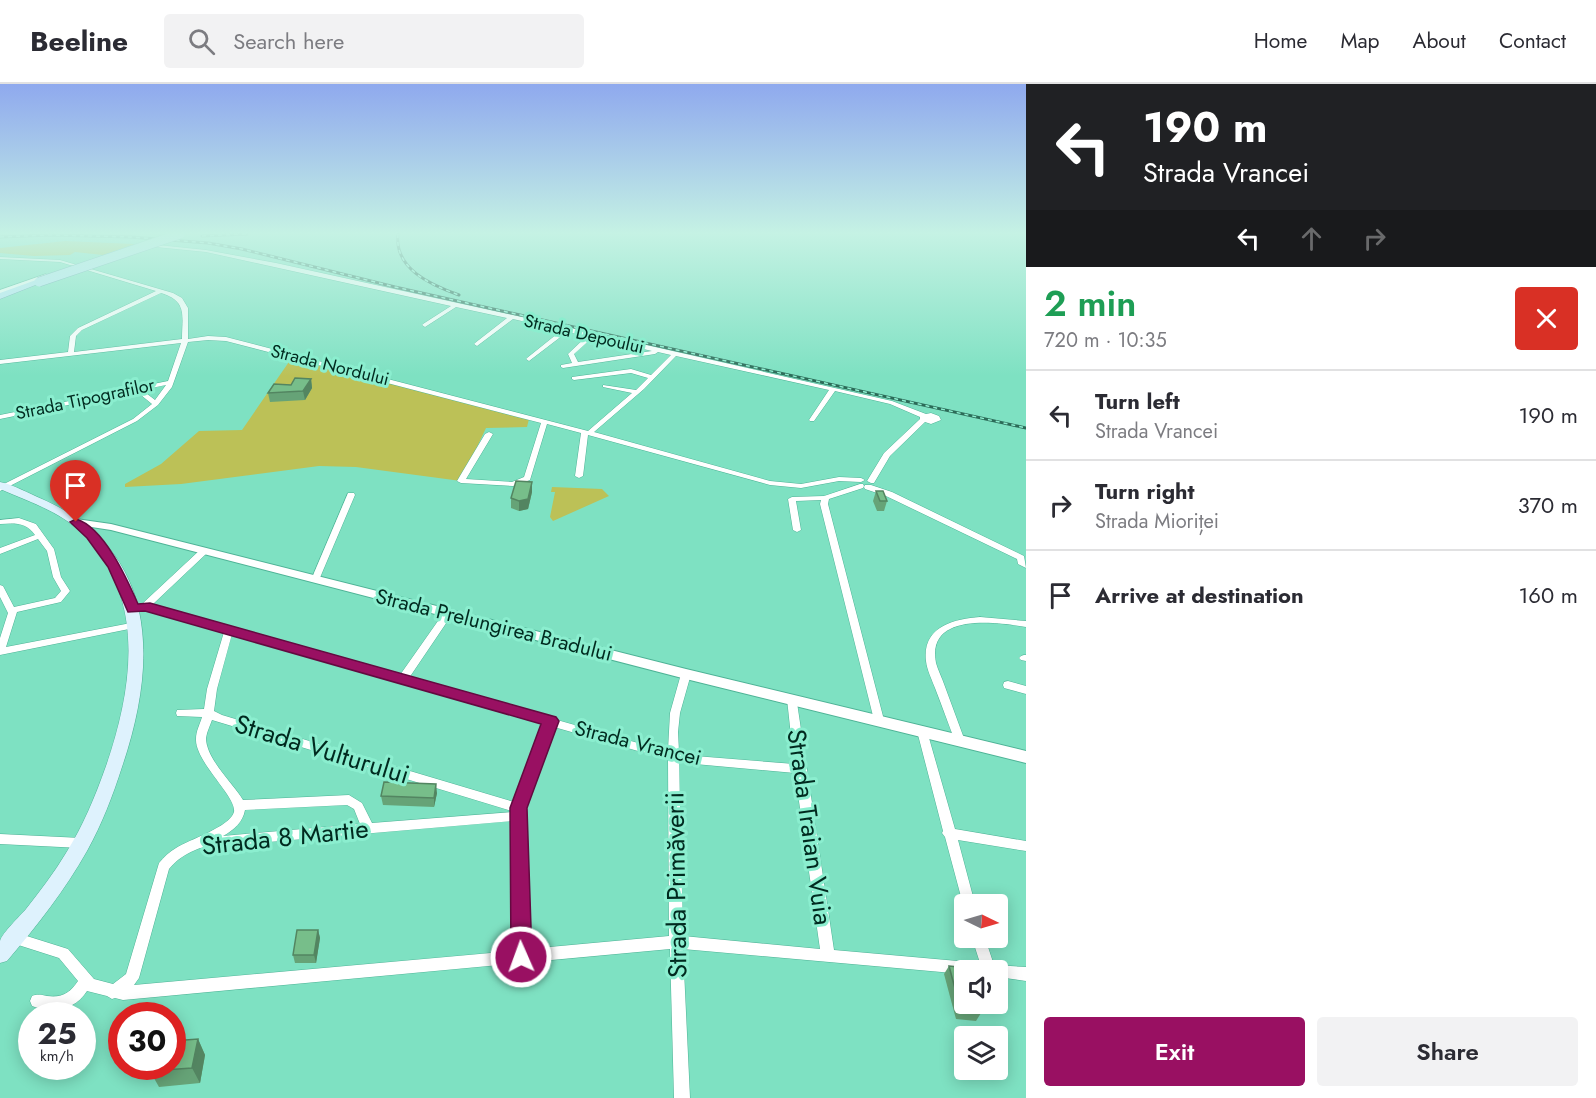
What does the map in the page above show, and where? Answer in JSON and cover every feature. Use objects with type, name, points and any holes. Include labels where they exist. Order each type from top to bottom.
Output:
[{"type":"main road","points":[[0,294],[41,281]]},
{"type":"main road","points":[[0,954],[61,877],[98,809],[115,765],[133,702],[137,666],[136,625],[139,608],[115,567],[91,536],[76,522],[1,487]]},
{"type":"street","name":"Strada Depoului","points":[[0,294],[35,281]]},
{"type":"street","points":[[1,487],[135,420],[156,404],[171,382],[185,340],[183,302],[176,296],[130,281]]},
{"type":"street","name":"Strada Depoului","points":[[349,281],[833,389],[913,411],[926,418],[913,429],[865,483]]},
{"type":"street","points":[[71,354],[73,336],[80,329],[161,291]]},
{"type":"street","points":[[425,325],[455,305]]},
{"type":"street","points":[[477,344],[512,317]]},
{"type":"street","points":[[529,358],[567,329]]},
{"type":"street","points":[[576,364],[571,354],[592,335]]},
{"type":"street","name":"Strada Nordului","points":[[0,362],[185,340],[219,338],[238,341],[782,485],[808,486],[844,479],[865,483],[1025,562]]},
{"type":"street","points":[[563,366],[662,351]]},
{"type":"street","points":[[579,476],[587,432],[636,392],[675,354]]},
{"type":"street","points":[[599,361],[609,374]]},
{"type":"street","points":[[574,378],[631,371],[652,377]]},
{"type":"street","name":"Strada Tipografilor","points":[[0,417],[171,382]]},
{"type":"street","points":[[605,386],[636,392]]},
{"type":"street","points":[[137,389],[156,404]]},
{"type":"street","points":[[812,420],[833,389]]},
{"type":"street","points":[[489,434],[461,481],[513,484],[527,478],[545,421]]},
{"type":"street","points":[[797,530],[792,499],[825,498],[865,483]]},
{"type":"street","points":[[315,580],[351,495]]},
{"type":"street","points":[[825,498],[824,504],[879,720]]},
{"type":"street","points":[[0,522],[24,522],[33,526],[51,550],[53,565],[66,591],[58,600],[12,610]]},
{"type":"street","name":"Strada Prelungirea Bradului","points":[[76,522],[111,527],[686,674],[1026,757]]},
{"type":"street","points":[[91,536],[111,527]]},
{"type":"street","points":[[0,551],[40,536]]},
{"type":"street","points":[[139,608],[204,551]]},
{"type":"street","points":[[2,594],[12,610],[0,652],[136,625]]},
{"type":"street","name":"Strada Vrancei","points":[[139,608],[229,630],[674,756],[800,769]]},
{"type":"street","points":[[402,680],[448,613]]},
{"type":"street","points":[[960,741],[931,662],[929,649],[934,636],[944,628],[973,620],[1026,621]]},
{"type":"street","name":"Strada Vulturului","points":[[229,630],[210,699],[209,713],[518,812]]},
{"type":"street","name":"Strada Primăverii","points":[[682,1098],[676,942],[674,756],[675,713],[686,674]]},
{"type":"street","points":[[1008,685],[1026,690]]},
{"type":"street","name":"Strada Traian Vuia","points":[[792,699],[828,956]]},
{"type":"street","points":[[182,713],[209,713],[201,743],[216,773],[241,805],[241,812],[237,820],[225,830],[200,843]]},
{"type":"street","points":[[521,957],[518,812],[551,721]]},
{"type":"street","points":[[922,731],[966,894]]},
{"type":"street","points":[[241,805],[349,800],[358,806],[368,829]]},
{"type":"street","name":"Strada 8 Martie","points":[[112,992],[132,978],[163,867],[172,855],[200,843],[368,829],[518,812]]},
{"type":"street","points":[[948,833],[1026,846]]},
{"type":"street","points":[[0,839],[81,843]]},
{"type":"street","points":[[14,938],[63,953],[90,985],[123,993],[676,942],[954,967]]},
{"type":"street","points":[[1008,972],[1026,974]]},
{"type":"street","points":[[38,1001],[52,1005],[68,1002],[80,992],[85,981]]},
{"type":"green space","points":[[293,356],[529,419],[527,427],[486,428],[461,481],[356,467],[319,466],[181,484],[125,487],[125,484],[161,464],[199,431],[242,430]]},
{"type":"green space","points":[[552,487],[602,489],[609,496],[553,521],[550,517],[555,492],[551,492]]},
{"type":"building","points":[[295,378],[311,379],[303,391],[268,393],[274,384],[291,385]]},
{"type":"building","points":[[516,481],[532,482],[528,499],[519,501],[511,498]]},
{"type":"building","points":[[876,491],[883,491],[887,501],[880,501]]},
{"type":"building","points":[[384,782],[436,784],[434,798],[381,796]]},
{"type":"building","points":[[297,930],[318,930],[314,955],[293,955]]},
{"type":"building","points":[[949,966],[954,967],[954,985]]},
{"type":"building","points":[[198,1039],[192,1068],[186,1068],[186,1040]]},
{"type":"railway","points":[[372,281],[1026,428]]},
{"type":"railway","points":[[427,281],[459,295]]},
{"type":"route","points":[[76,522],[105,552],[115,567],[133,609],[146,606],[551,721],[518,808],[521,957]]}]
